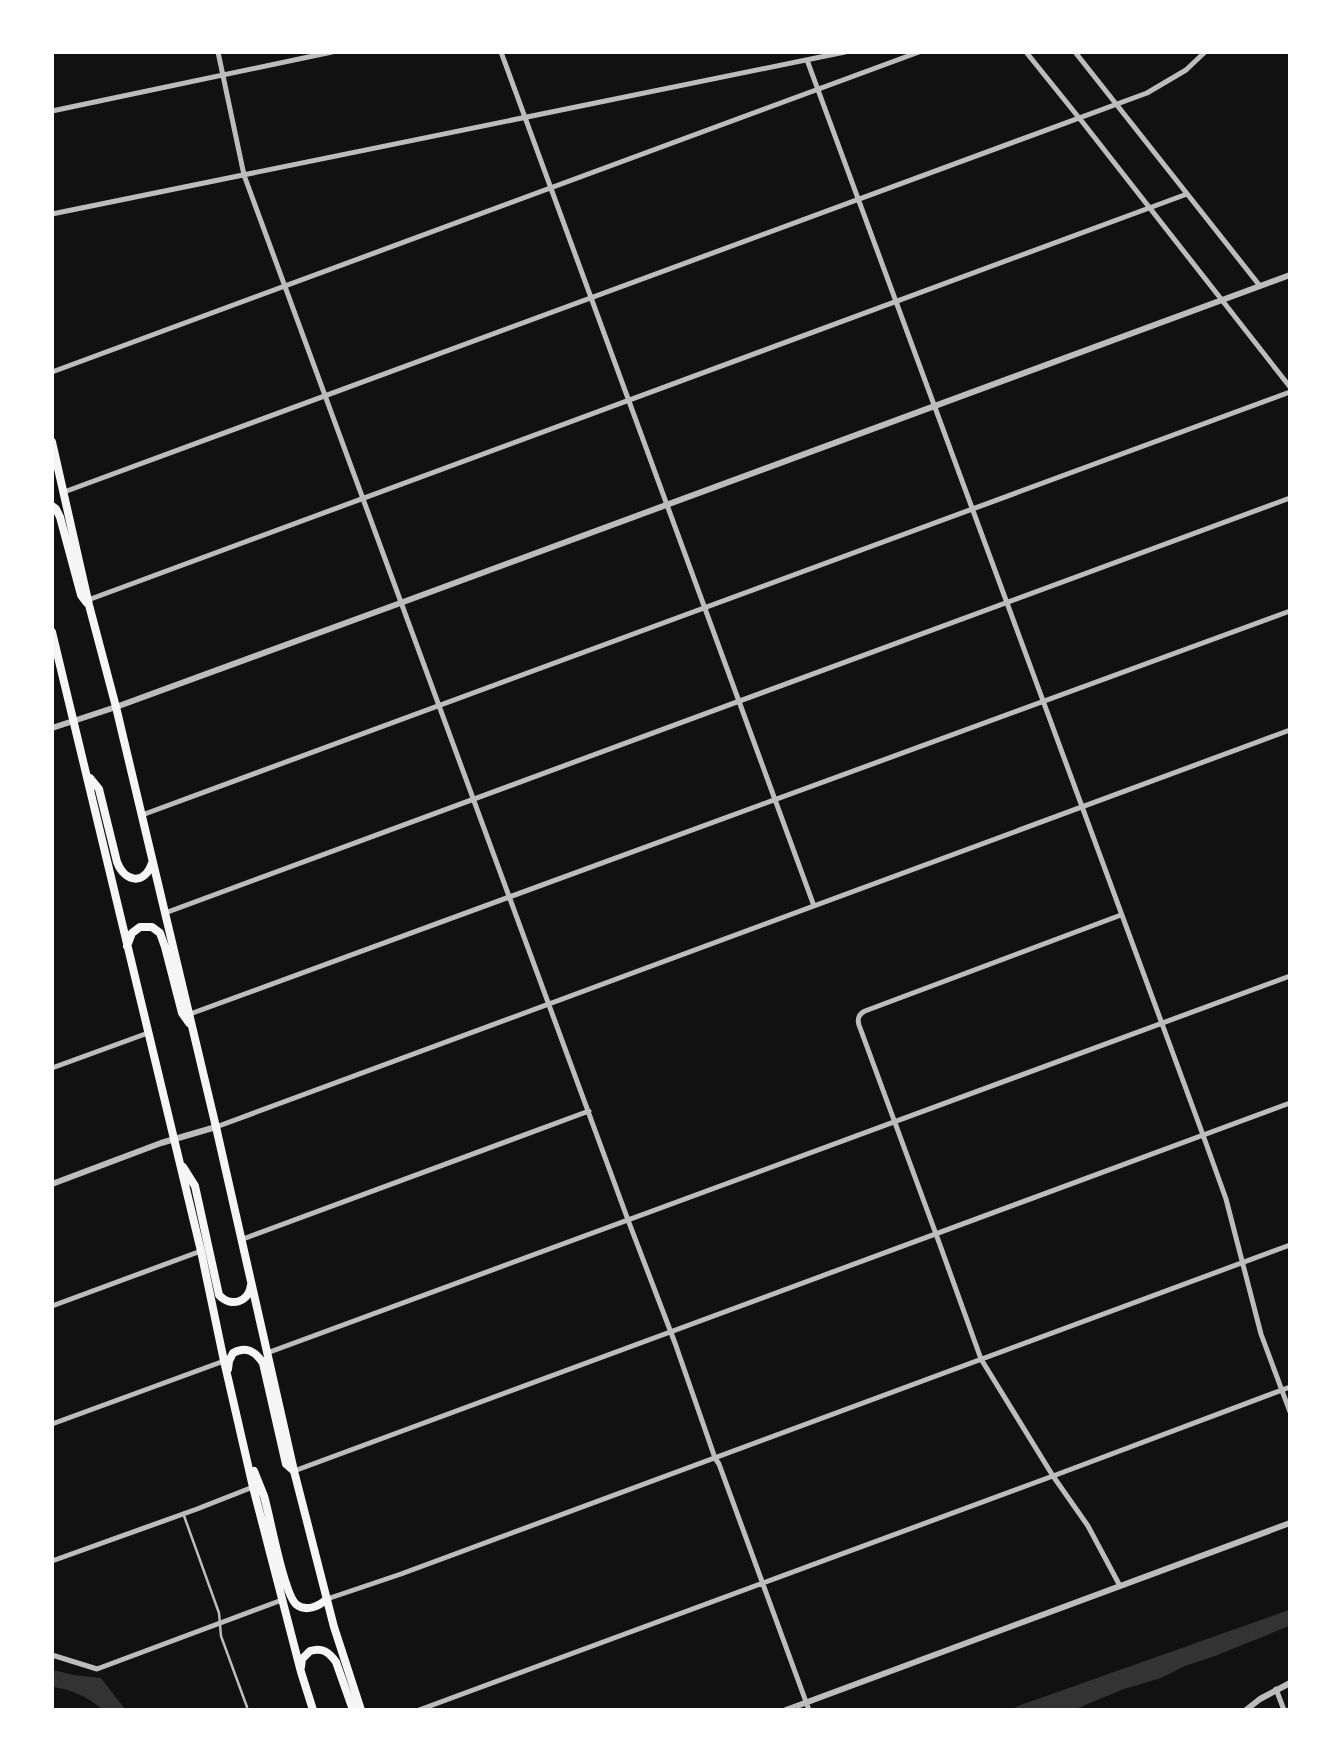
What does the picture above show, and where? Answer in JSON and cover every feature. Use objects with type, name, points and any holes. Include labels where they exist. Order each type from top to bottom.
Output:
[{"type":"main road","points":[[52,442],[243,1239],[294,1471],[327,1599],[361,1710]]},
{"type":"main road","points":[[52,506],[60,517],[81,595],[89,602]]},
{"type":"main road","points":[[52,632],[128,934],[127,946],[201,1251],[253,1487],[313,1710]]},
{"type":"main road","points":[[86,772],[99,789],[117,862],[123,873],[131,878],[140,878],[147,874],[152,862]]},
{"type":"main road","points":[[128,934],[145,926],[160,933],[182,1013],[193,1028]]},
{"type":"main road","points":[[178,1158],[195,1186],[219,1295],[226,1302],[244,1300],[250,1293],[252,1280]]},
{"type":"main road","points":[[228,1376],[233,1353],[243,1349],[258,1355],[263,1363],[286,1464],[294,1471]]},
{"type":"main road","points":[[246,1456],[264,1496],[286,1582],[294,1602],[301,1607],[311,1608],[327,1599]]},
{"type":"main road","points":[[301,1672],[302,1659],[307,1652],[321,1649],[331,1655],[353,1710]]},
{"type":"street","points":[[218,52],[244,175],[807,1706]]},
{"type":"street","points":[[52,111],[332,52]]},
{"type":"street","points":[[501,52],[814,906]]},
{"type":"street","points":[[52,214],[845,52]]},
{"type":"street","points":[[52,372],[919,52]]},
{"type":"street","points":[[142,815],[1290,389],[1026,52]]},
{"type":"street","points":[[1075,52],[1260,286]]},
{"type":"street","points":[[64,492],[1147,93],[1186,70],[1205,52]]},
{"type":"street","points":[[807,60],[1226,1199],[1261,1334],[1290,1412]]},
{"type":"street","points":[[89,602],[1187,194]]},
{"type":"street","points":[[52,728],[401,603],[1290,275]]},
{"type":"street","points":[[165,912],[1290,498]]},
{"type":"street","points":[[190,1014],[1290,611]]},
{"type":"street","points":[[52,1184],[173,1139],[216,1127],[1290,730]]},
{"type":"street","points":[[1120,1586],[1088,1526],[1053,1476],[981,1359],[859,1025],[859,1017],[877,1006],[1121,915]]},
{"type":"street","points":[[267,1353],[1290,976]]},
{"type":"street","points":[[52,1068],[148,1034]]},
{"type":"street","points":[[294,1471],[1290,1103]]},
{"type":"street","points":[[243,1239],[589,1111]]},
{"type":"street","points":[[327,1599],[394,1577],[1290,1245]]},
{"type":"street","points":[[52,1306],[201,1251]]},
{"type":"street","points":[[52,1424],[224,1361]]},
{"type":"street","points":[[419,1710],[1290,1387]]},
{"type":"street","points":[[52,1561],[253,1487]]},
{"type":"street","points":[[786,1710],[807,1706],[1290,1523]]},
{"type":"street","points":[[52,1655],[97,1669],[282,1600]]},
{"type":"street","points":[[1246,1710],[1276,1689],[1290,1683]]},
{"type":"street","points":[[1276,1689],[1284,1710]]},
{"type":"lane","points":[[183,1513],[219,1614],[221,1636],[247,1707]]},
{"type":"shaded area","points":[[1289,1610],[1289,1626],[1074,1710],[1010,1709]]},
{"type":"shaded area","points":[[53,1670],[101,1678],[125,1709],[102,1709],[79,1694],[53,1687]]}]
